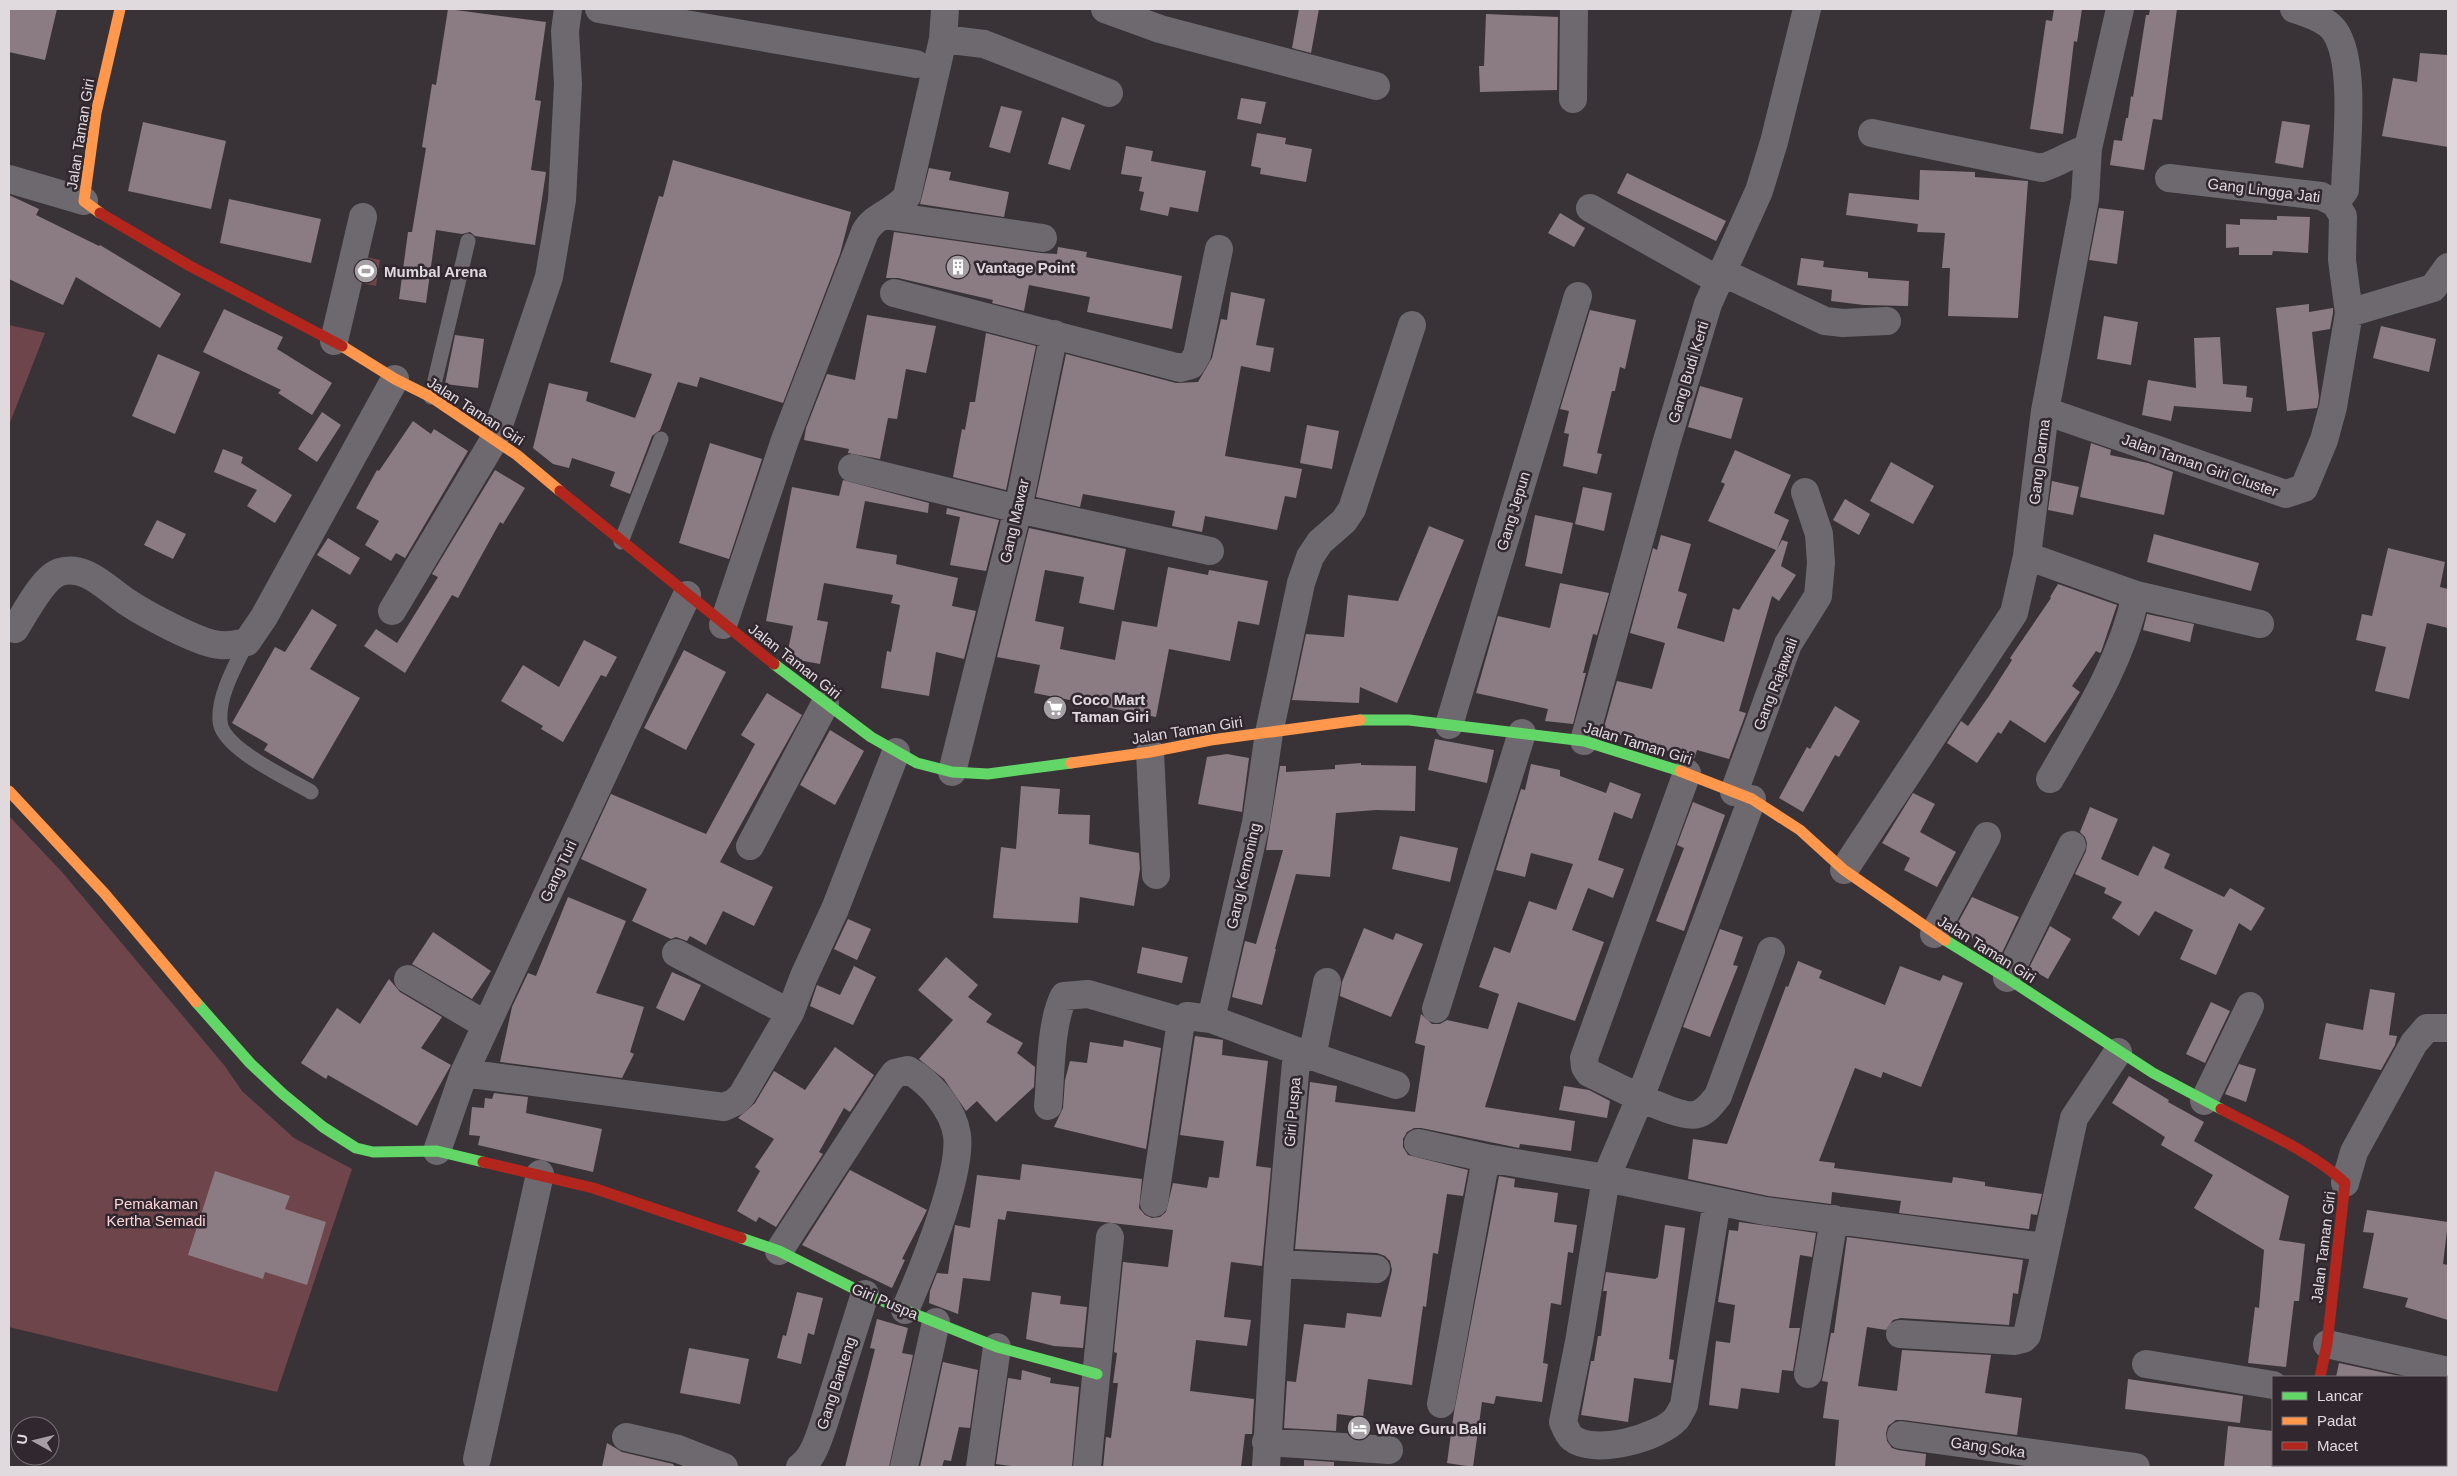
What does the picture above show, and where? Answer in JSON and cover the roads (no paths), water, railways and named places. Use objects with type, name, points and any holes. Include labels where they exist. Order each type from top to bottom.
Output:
[{"type":"street","name":"Jalan Taman Giri","points":[[120,9],[96,113],[84,201],[95,210],[188,264],[334,341],[395,379],[431,397],[494,440],[557,487],[723,625],[825,704],[896,752],[916,763],[952,772],[988,774],[1150,752],[1211,740],[1357,720],[1409,720],[1584,741],[1687,773],[1743,796],[1800,830],[1844,870],[1934,934],[2007,978],[2118,1052],[2204,1102],[2290,1146],[2336,1174],[2345,1182],[2326,1344],[2320,1376]]},
{"type":"street","points":[[392,611],[494,440],[549,277],[562,200],[568,84],[565,31],[568,9]]},
{"type":"street","points":[[599,9],[916,64]]},
{"type":"street","points":[[723,625],[785,440],[865,232],[872,221],[902,203],[907,196],[943,39],[945,9]]},
{"type":"street","points":[[1105,9],[1160,29],[1376,86]]},
{"type":"street","points":[[1573,99],[1574,9]]},
{"type":"street","name":"Gang Budi Kerti","points":[[1584,741],[1666,444],[1708,304],[1759,191],[1774,142],[1807,9]]},
{"type":"street","name":"Gang Darma","points":[[1844,870],[2014,613],[2027,556],[2046,411],[2085,199],[2088,148],[2120,9]]},
{"type":"street","points":[[2294,9],[2312,16],[2334,30],[2348,74],[2345,190],[2335,203]]},
{"type":"street","points":[[943,39],[984,44],[1109,93]]},
{"type":"street","points":[[1872,133],[2042,168],[2057,164],[2072,154],[2088,148]]},
{"type":"street","name":"Gang Lingga Jati","points":[[2169,178],[2321,196],[2335,203],[2343,220],[2342,260],[2350,313]]},
{"type":"street","points":[[9,179],[84,201]]},
{"type":"street","points":[[1590,208],[1720,276],[1825,321],[1843,323],[1887,321]]},
{"type":"street","points":[[883,215],[1044,238]]},
{"type":"street","points":[[334,341],[363,217]]},
{"type":"street","points":[[894,292],[1180,368],[1191,365],[1198,355],[1219,249]]},
{"type":"street","points":[[2350,313],[2443,283]]},
{"type":"street","name":"Gang Jepun","points":[[1449,725],[1578,296]]},
{"type":"street","name":"Jalan Taman Giri Cluster","points":[[2046,411],[2286,494],[2296,492],[2304,488],[2324,440],[2333,407],[2350,313]]},
{"type":"street","name":"Gang Kemoning","points":[[1210,1019],[1256,823],[1269,733],[1301,583],[1310,557],[1320,542],[1344,521],[1352,509],[1412,325]]},
{"type":"street","name":"Gang Mawar","points":[[952,772],[1018,509],[1054,334]]},
{"type":"street","points":[[15,629],[45,584],[58,572],[69,571],[91,575],[126,602],[180,631],[219,645],[247,642],[264,617],[395,379]]},
{"type":"street","points":[[852,468],[1018,509],[1210,551]]},
{"type":"street","name":"Gang Rajawali","points":[[1717,1201],[1684,1405],[1676,1419],[1658,1431],[1623,1443],[1604,1446],[1584,1445],[1571,1438],[1563,1422],[1579,1342],[1606,1178],[1640,1098],[1743,796],[1788,644],[1818,596],[1821,563],[1819,534],[1805,492]]},
{"type":"street","points":[[2027,556],[2136,595],[2260,624]]},
{"type":"street","name":"Gang Turi","points":[[437,1151],[464,1073],[687,595]]},
{"type":"street","points":[[2050,779],[2118,657],[2131,621],[2136,595]]},
{"type":"street","points":[[750,846],[825,704]]},
{"type":"street","points":[[1436,1009],[1522,733]]},
{"type":"street","points":[[464,1073],[724,1107],[735,1102],[742,1096],[790,1013],[804,976],[835,909],[896,752]]},
{"type":"street","points":[[1150,752],[1156,876]]},
{"type":"street","points":[[1687,773],[1584,1058],[1585,1066],[1589,1073],[1640,1098],[1689,1116],[1698,1114],[1709,1107],[1718,1096],[1771,951]]},
{"type":"street","name":"Giri Puspa","points":[[9,791],[105,894],[192,998],[250,1063],[283,1094],[323,1127],[356,1148],[373,1152],[437,1151],[540,1174],[610,1193],[779,1251],[865,1294],[997,1347],[1098,1374]]},
{"type":"street","points":[[1934,934],[1987,836]]},
{"type":"street","points":[[2007,978],[2072,845]]},
{"type":"street","points":[[676,953],[790,1013]]},
{"type":"street","points":[[408,979],[486,1025]]},
{"type":"street","name":"Giri Puspa","points":[[1327,982],[1305,1054],[1278,1264],[1266,1455],[1389,1450]]},
{"type":"street","points":[[1048,1106],[1056,1022],[1064,996],[1088,994],[1181,1021]]},
{"type":"street","points":[[2204,1102],[2250,1006]]},
{"type":"street","points":[[1154,1203],[1181,1021],[1187,1016],[1210,1019],[1396,1085]]},
{"type":"street","points":[[2345,1182],[2354,1152],[2414,1043],[2427,1028],[2448,1028]]},
{"type":"street","points":[[1900,1334],[2015,1341],[2023,1339],[2027,1335],[2074,1118],[2118,1052]]},
{"type":"street","points":[[779,1251],[889,1081],[895,1073],[908,1070],[920,1077],[939,1098],[952,1119],[957,1136],[953,1178],[918,1280],[905,1310]]},
{"type":"street","points":[[1418,1143],[1486,1158],[1606,1178],[1765,1210],[2045,1247]]},
{"type":"street","points":[[1441,1404],[1486,1158]]},
{"type":"street","points":[[477,1458],[540,1174]]},
{"type":"street","points":[[1808,1374],[1834,1219]]},
{"type":"street","points":[[1088,1467],[1110,1237]]},
{"type":"street","points":[[1278,1264],[1376,1269]]},
{"type":"street","name":"Gang Banteng","points":[[800,1467],[805,1464],[816,1447],[865,1294]]},
{"type":"street","points":[[904,1467],[936,1322]]},
{"type":"street","points":[[2326,1344],[2448,1371]]},
{"type":"street","points":[[980,1467],[997,1347]]},
{"type":"street","points":[[2146,1364],[2272,1385]]},
{"type":"street","name":"Gang Soka","points":[[1901,1435],[2136,1467]]},
{"type":"street","points":[[626,1437],[678,1449],[724,1467]]},
{"type":"lane","points":[[431,397],[468,241]]},
{"type":"lane","points":[[622,542],[662,438]]},
{"type":"lane","points":[[247,642],[227,686],[220,707],[220,723],[234,746],[311,792]]},
{"type":"place","name":"Vantage Point","points":[[958,267]]},
{"type":"place","name":"Mumbal Arena","points":[[366,271]]},
{"type":"place","name":"Coco Mart Taman Giri","points":[[1055,708]]},
{"type":"place","name":"Wave Guru Bali","points":[[1359,1428]]},
{"type":"park label","name":"Pemakaman Kertha Semadi","points":[[156,1212]]}]
